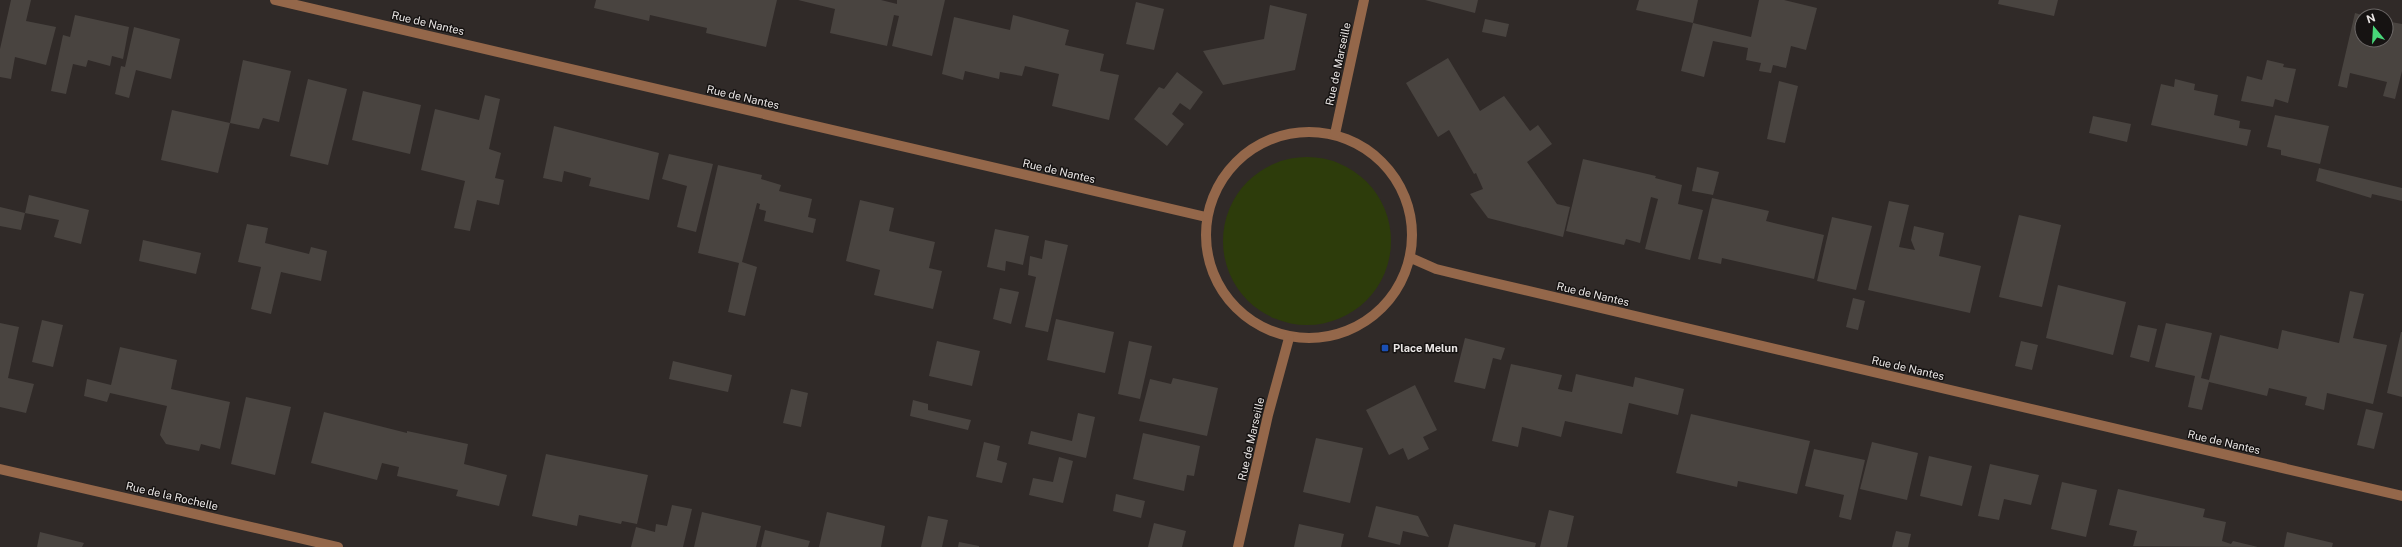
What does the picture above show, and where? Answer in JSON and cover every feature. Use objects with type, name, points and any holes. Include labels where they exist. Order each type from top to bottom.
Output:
[{"type":"street","name":"Rue de Nantes","points":[[275,0],[1206,217]]},
{"type":"street","name":"Rue de Marseille","points":[[1335,134],[1364,0]]},
{"type":"street","points":[[1308,131],[1335,134],[1369,150],[1391,171],[1406,198],[1413,227],[1411,258],[1399,288],[1379,313],[1352,330],[1321,339],[1289,338],[1258,327],[1233,307],[1214,280],[1205,249],[1206,217],[1220,183],[1232,165],[1255,146],[1282,135],[1308,131]]},
{"type":"street","name":"Rue de Nantes","points":[[1411,258],[1436,269],[1473,278],[2402,496]]},
{"type":"street","name":"Rue de Marseille","points":[[1238,547],[1268,415],[1289,338]]},
{"type":"street","name":"Rue de la Rochelle","points":[[0,469],[338,547]]},
{"type":"green space","points":[[1299,157],[1315,157],[1339,163],[1354,171],[1367,181],[1377,194],[1385,209],[1390,225],[1390,257],[1385,273],[1377,288],[1367,301],[1354,311],[1331,322],[1315,325],[1299,325],[1275,319],[1260,311],[1247,301],[1237,288],[1226,265],[1223,249],[1223,233],[1229,209],[1237,194],[1247,181],[1260,171],[1283,160]]},
{"type":"building","points":[[11,0],[31,0],[26,21],[56,27],[46,65],[15,57],[11,79],[0,77],[0,49]]},
{"type":"building","points":[[596,0],[777,0],[766,47],[706,33],[707,28],[650,15],[649,21],[594,8]]},
{"type":"building","points":[[798,0],[881,0],[897,4],[897,0],[945,0],[932,56],[892,46],[899,16],[894,15],[887,46],[830,33],[835,9]]},
{"type":"building","points":[[1425,0],[1478,0],[1475,13]]},
{"type":"building","points":[[1639,0],[1698,0],[1693,23],[1636,10]]},
{"type":"building","points":[[1759,0],[1784,0],[1817,8],[1806,50],[1791,46],[1786,68],[1773,65],[1771,73],[1759,71],[1761,63],[1746,60],[1748,48],[1713,41],[1704,77],[1681,71],[1693,23],[1751,37]]},
{"type":"building","points":[[1999,0],[2058,0],[2054,16],[1998,4]]},
{"type":"building","points":[[1136,2],[1164,9],[1154,50],[1126,44]]},
{"type":"building","points":[[1270,5],[1307,14],[1295,70],[1223,85],[1203,51],[1264,39]]},
{"type":"building","points":[[75,15],[129,27],[123,59],[112,56],[110,66],[88,60],[86,67],[73,64],[66,94],[51,91],[63,35],[70,37]]},
{"type":"building","points":[[1013,15],[1069,30],[1065,45],[1104,54],[1100,71],[1119,75],[1109,120],[1052,106],[1059,74],[1025,66],[1022,76],[1000,72],[999,79],[965,71],[963,80],[942,74],[954,17],[1010,30]]},
{"type":"building","points":[[2354,17],[2354,48],[2394,48],[2394,22],[2402,24],[2402,71],[2395,99],[2383,96],[2387,82],[2350,73],[2347,88],[2338,86]]},
{"type":"building","points":[[1485,19],[1509,24],[1506,37],[1482,32]]},
{"type":"building","points":[[134,27],[180,39],[171,79],[136,70],[129,98],[115,94],[121,66],[125,67]]},
{"type":"building","points":[[1448,58],[1480,111],[1504,96],[1530,131],[1538,125],[1552,144],[1527,162],[1557,204],[1570,207],[1563,237],[1488,218],[1470,194],[1483,189],[1476,173],[1474,174],[1449,130],[1438,137],[1406,83]]},
{"type":"building","points":[[243,60],[291,71],[279,122],[263,118],[259,129],[230,123]]},
{"type":"building","points":[[2267,60],[2284,64],[2283,67],[2296,69],[2288,103],[2275,99],[2273,107],[2241,101],[2247,76],[2262,80]]},
{"type":"building","points":[[1177,72],[1203,92],[1190,110],[1180,103],[1172,114],[1184,124],[1167,146],[1134,119],[1159,87],[1164,89]]},
{"type":"building","points":[[308,79],[347,89],[328,165],[290,156]]},
{"type":"building","points":[[2175,79],[2195,84],[2194,90],[2218,95],[2214,115],[2240,121],[2239,128],[2251,130],[2247,146],[2151,125],[2161,84],[2174,87]]},
{"type":"building","points":[[1779,81],[1798,86],[1785,143],[1767,139]]},
{"type":"building","points":[[363,91],[421,105],[410,154],[352,140]]},
{"type":"building","points":[[485,95],[500,99],[489,149],[501,153],[495,178],[504,180],[499,205],[477,200],[470,231],[454,228],[465,181],[421,170],[435,109],[479,120]]},
{"type":"building","points":[[172,110],[230,123],[218,173],[161,160]]},
{"type":"building","points":[[2275,115],[2329,126],[2320,164],[2281,155],[2281,150],[2267,147]]},
{"type":"building","points":[[2093,116],[2131,124],[2127,142],[2089,133]]},
{"type":"building","points":[[554,126],[659,153],[649,200],[589,186],[591,178],[564,171],[562,182],[543,178]]},
{"type":"building","points":[[669,154],[713,164],[696,232],[677,227],[687,186],[662,179]]},
{"type":"building","points":[[1583,159],[1656,176],[1655,178],[1682,185],[1678,204],[1703,210],[1690,260],[1645,249],[1658,199],[1651,197],[1640,243],[1626,239],[1624,245],[1566,231]]},
{"type":"building","points":[[718,165],[762,175],[761,179],[781,185],[779,191],[812,199],[808,217],[816,219],[813,233],[764,221],[766,211],[759,209],[760,204],[757,203],[742,262],[757,267],[745,316],[728,312],[739,263],[698,253]]},
{"type":"building","points":[[1697,167],[1719,172],[1713,195],[1692,191]]},
{"type":"building","points":[[2319,168],[2402,188],[2402,201],[2372,194],[2371,198],[2316,181]]},
{"type":"building","points":[[29,195],[89,210],[81,244],[54,237],[59,220],[25,213]]},
{"type":"building","points":[[1712,198],[1769,211],[1766,221],[1824,235],[1814,279],[1722,258],[1721,264],[1698,259]]},
{"type":"building","points":[[860,200],[894,208],[889,231],[935,242],[929,268],[942,271],[933,309],[874,295],[880,270],[846,261]]},
{"type":"building","points":[[1889,201],[1909,205],[1899,247],[1915,250],[1911,240],[1914,226],[1944,233],[1939,256],[1981,266],[1970,313],[1868,290]]},
{"type":"building","points":[[0,207],[25,213],[21,230],[0,226]]},
{"type":"building","points":[[2019,215],[2061,225],[2042,307],[1999,297]]},
{"type":"building","points":[[1832,217],[1872,226],[1856,290],[1817,281]]},
{"type":"building","points":[[247,224],[268,228],[265,243],[309,254],[311,247],[327,251],[321,281],[281,272],[271,314],[251,309],[261,267],[238,262]]},
{"type":"building","points":[[995,229],[1029,236],[1023,265],[1006,261],[1005,271],[987,267]]},
{"type":"building","points":[[143,240],[201,253],[196,274],[139,261]]},
{"type":"building","points":[[1045,240],[1068,245],[1048,332],[1025,327],[1036,277],[1028,275],[1030,256],[1042,259]]},
{"type":"building","points":[[2058,285],[2126,302],[2113,355],[2046,338]]},
{"type":"building","points":[[1000,288],[1019,292],[1011,324],[993,319]]},
{"type":"building","points":[[2350,291],[2364,294],[2353,338],[2387,345],[2373,404],[2327,393],[2324,410],[2305,405],[2307,397],[2269,388],[2267,396],[2209,382],[2202,410],[2188,407],[2195,376],[2155,367],[2166,323],[2212,333],[2201,378],[2209,380],[2220,335],[2278,349],[2282,330],[2339,343]]},
{"type":"building","points":[[1853,298],[1865,301],[1858,330],[1846,327]]},
{"type":"building","points":[[1056,319],[1114,332],[1105,373],[1047,360]]},
{"type":"building","points":[[42,320],[63,325],[53,367],[32,362]]},
{"type":"building","points":[[0,323],[19,327],[8,378],[34,384],[26,413],[0,407]]},
{"type":"building","points":[[2138,325],[2157,329],[2149,362],[2130,357]]},
{"type":"building","points":[[2402,332],[2402,397],[2387,393]]},
{"type":"building","points":[[1465,338],[1505,348],[1501,360],[1493,358],[1485,389],[1454,382]]},
{"type":"building","points":[[937,341],[980,351],[972,386],[929,376]]},
{"type":"building","points":[[1129,341],[1152,346],[1140,399],[1118,394]]},
{"type":"building","points":[[2021,341],[2038,345],[2032,370],[2015,366]]},
{"type":"building","points":[[120,347],[177,360],[171,389],[230,402],[220,449],[201,444],[199,451],[166,444],[160,435],[167,406],[110,393],[107,402],[84,396],[87,379],[111,385]]},
{"type":"building","points":[[673,361],[732,375],[728,392],[669,379]]},
{"type":"building","points":[[1511,364],[1562,375],[1558,389],[1572,392],[1576,374],[1633,387],[1635,377],[1684,389],[1678,415],[1629,403],[1622,434],[1565,421],[1561,437],[1522,427],[1518,447],[1492,441]]},
{"type":"building","points":[[1173,378],[1218,388],[1207,436],[1139,421],[1150,379],[1171,384]]},
{"type":"building","points":[[1415,385],[1437,430],[1423,437],[1429,449],[1408,460],[1403,448],[1389,455],[1366,410]]},
{"type":"building","points":[[791,389],[808,393],[801,427],[783,423]]},
{"type":"building","points":[[246,397],[291,407],[275,475],[231,464]]},
{"type":"building","points":[[913,400],[928,404],[928,410],[971,420],[968,430],[910,416]]},
{"type":"building","points":[[2366,409],[2383,413],[2374,449],[2357,445]]},
{"type":"building","points":[[324,412],[407,433],[407,431],[468,444],[464,464],[507,475],[499,506],[456,496],[458,490],[397,476],[399,467],[382,463],[377,480],[311,463]]},
{"type":"building","points":[[1078,413],[1095,417],[1086,458],[1028,444],[1031,431],[1072,441]]},
{"type":"building","points":[[1691,414],[1810,441],[1797,494],[1738,481],[1737,487],[1676,473]]},
{"type":"building","points":[[1143,433],[1200,446],[1194,476],[1187,475],[1184,491],[1133,479]]},
{"type":"building","points":[[1316,438],[1363,448],[1350,503],[1303,492]]},
{"type":"building","points":[[984,442],[1000,446],[997,460],[1007,463],[1002,483],[976,477]]},
{"type":"building","points":[[1872,442],[1918,453],[1907,500],[1860,489]]},
{"type":"building","points":[[1814,449],[1865,460],[1851,520],[1839,517],[1844,495],[1805,486]]},
{"type":"building","points":[[546,454],[648,475],[637,524],[622,521],[621,524],[579,515],[577,526],[532,516]]},
{"type":"building","points":[[1929,456],[1972,466],[1962,506],[1920,496]]},
{"type":"building","points":[[1059,457],[1073,461],[1063,503],[1029,495],[1033,478],[1053,482]]},
{"type":"building","points":[[1990,464],[2039,475],[2031,505],[2004,499],[1999,520],[1978,516]]},
{"type":"building","points":[[2062,482],[2097,490],[2086,537],[2051,529]]},
{"type":"building","points":[[2118,489],[2205,509],[2203,517],[2226,522],[2222,541],[2231,544],[2233,541],[2258,547],[2133,546],[2137,531],[2109,525]]},
{"type":"building","points":[[1116,494],[1145,501],[1141,518],[1113,511]]},
{"type":"building","points":[[672,505],[692,509],[683,547],[631,547],[636,527],[655,532],[656,524],[667,526]]},
{"type":"building","points":[[1376,506],[1418,516],[1429,537],[1403,531],[1400,545],[1368,537]]},
{"type":"building","points":[[1549,510],[1574,516],[1567,547],[1540,547]]},
{"type":"building","points":[[702,512],[761,526],[756,547],[694,547]]},
{"type":"building","points":[[827,512],[885,526],[881,547],[819,547]]},
{"type":"building","points":[[928,516],[948,520],[942,547],[921,547]]},
{"type":"building","points":[[1154,523],[1186,531],[1182,547],[1148,547]]},
{"type":"building","points":[[1299,524],[1344,534],[1341,547],[1294,547]]},
{"type":"building","points":[[1454,524],[1536,543],[1535,547],[1448,547]]},
{"type":"building","points":[[765,530],[810,541],[808,547],[761,547]]},
{"type":"building","points":[[1896,531],[1911,534],[1908,547],[1892,547]]},
{"type":"building","points":[[40,532],[84,543],[82,547],[37,547]]},
{"type":"building","points":[[2287,532],[2333,543],[2332,547],[2284,547]]},
{"type":"building","points":[[959,542],[979,546],[979,547],[958,547]]},
{"type":"place","name":"Place Melun","points":[[1385,348]]}]
